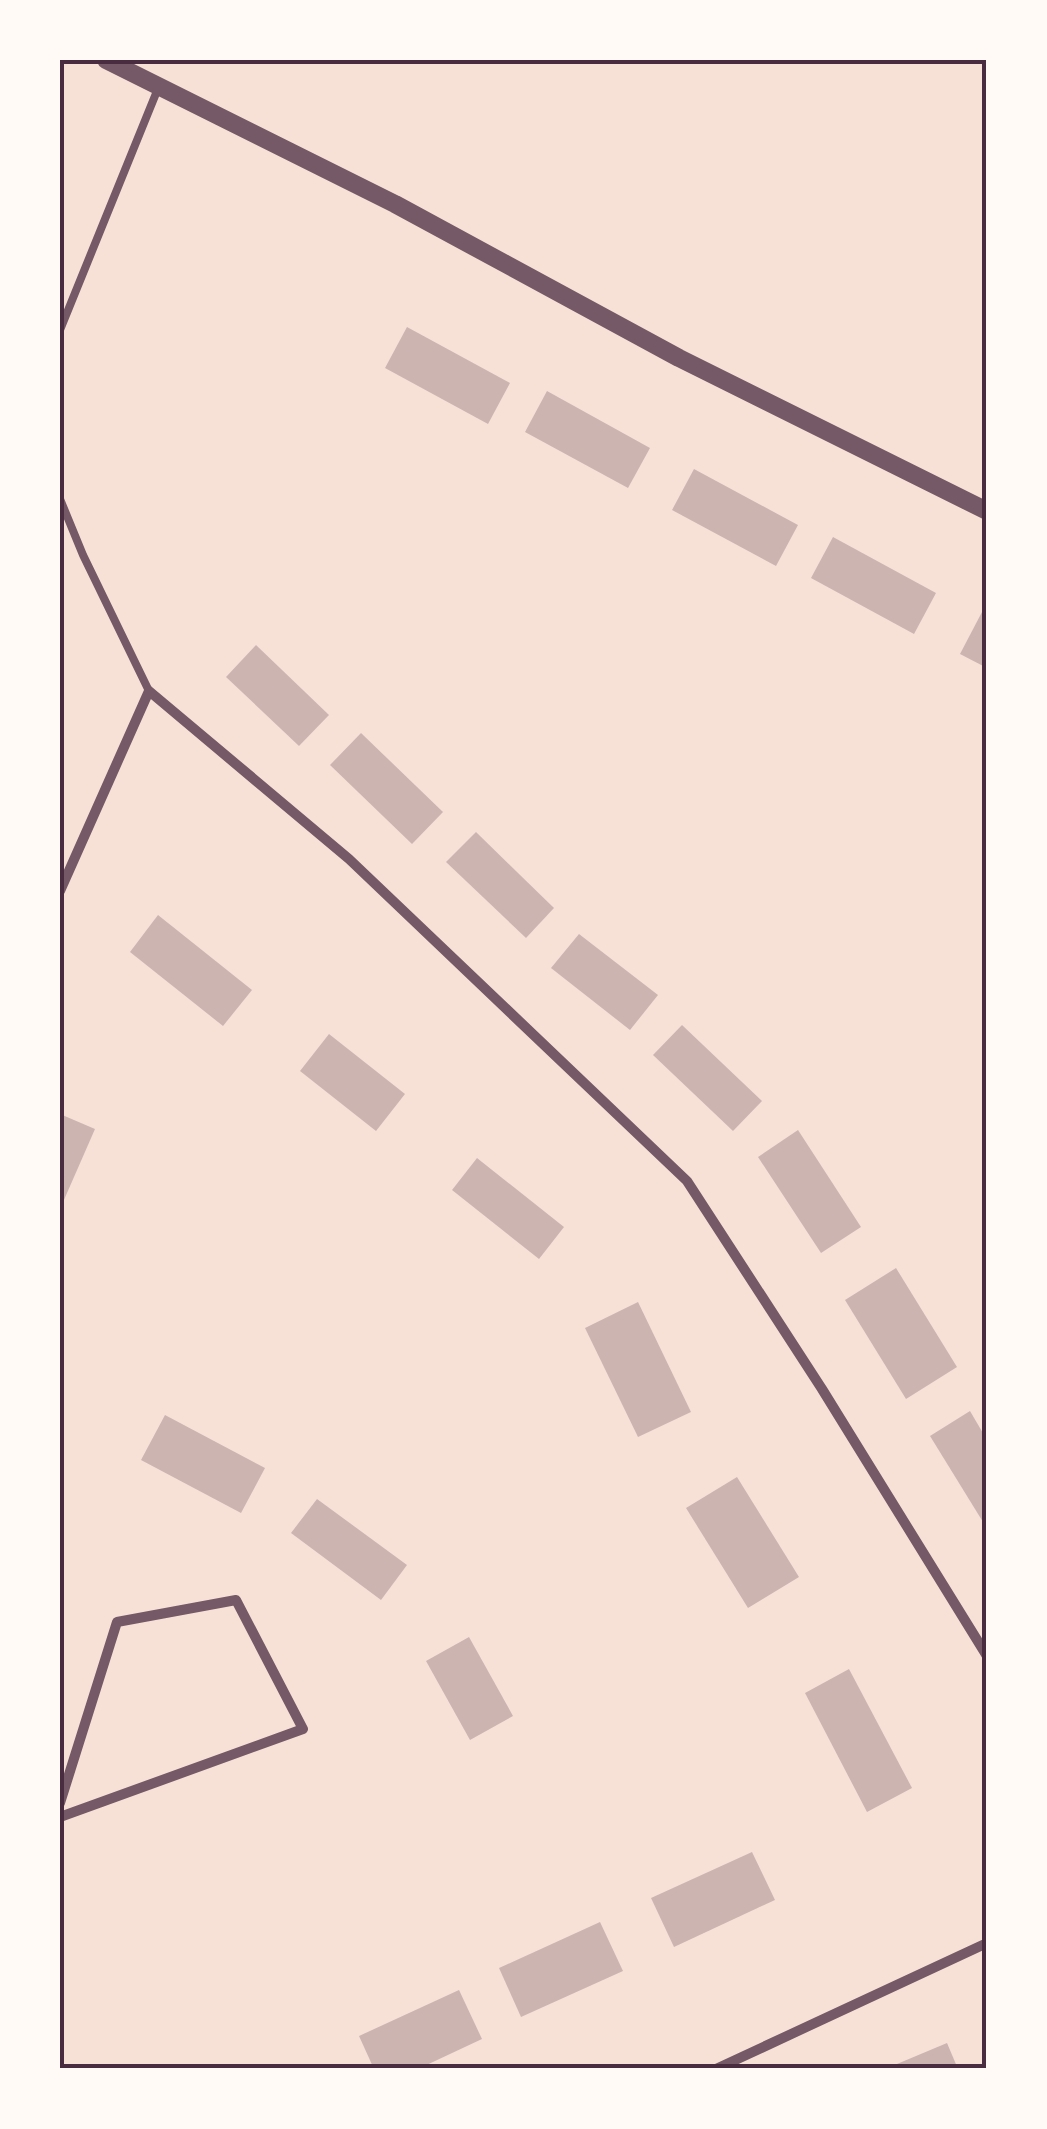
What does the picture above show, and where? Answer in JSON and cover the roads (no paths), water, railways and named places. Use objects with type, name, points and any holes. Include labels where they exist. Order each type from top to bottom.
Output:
[{"type":"street","points":[[106,60],[395,204],[679,358],[987,511]]},
{"type":"street","points":[[60,891],[149,692],[349,859],[687,1181],[822,1389],[987,1656]]},
{"type":"street","points":[[60,1803],[117,1622],[236,1600],[303,1729],[60,1817]]},
{"type":"street","points":[[716,2069],[987,1943]]},
{"type":"lane","points":[[60,330],[159,86]]},
{"type":"lane","points":[[60,499],[149,692]]}]
